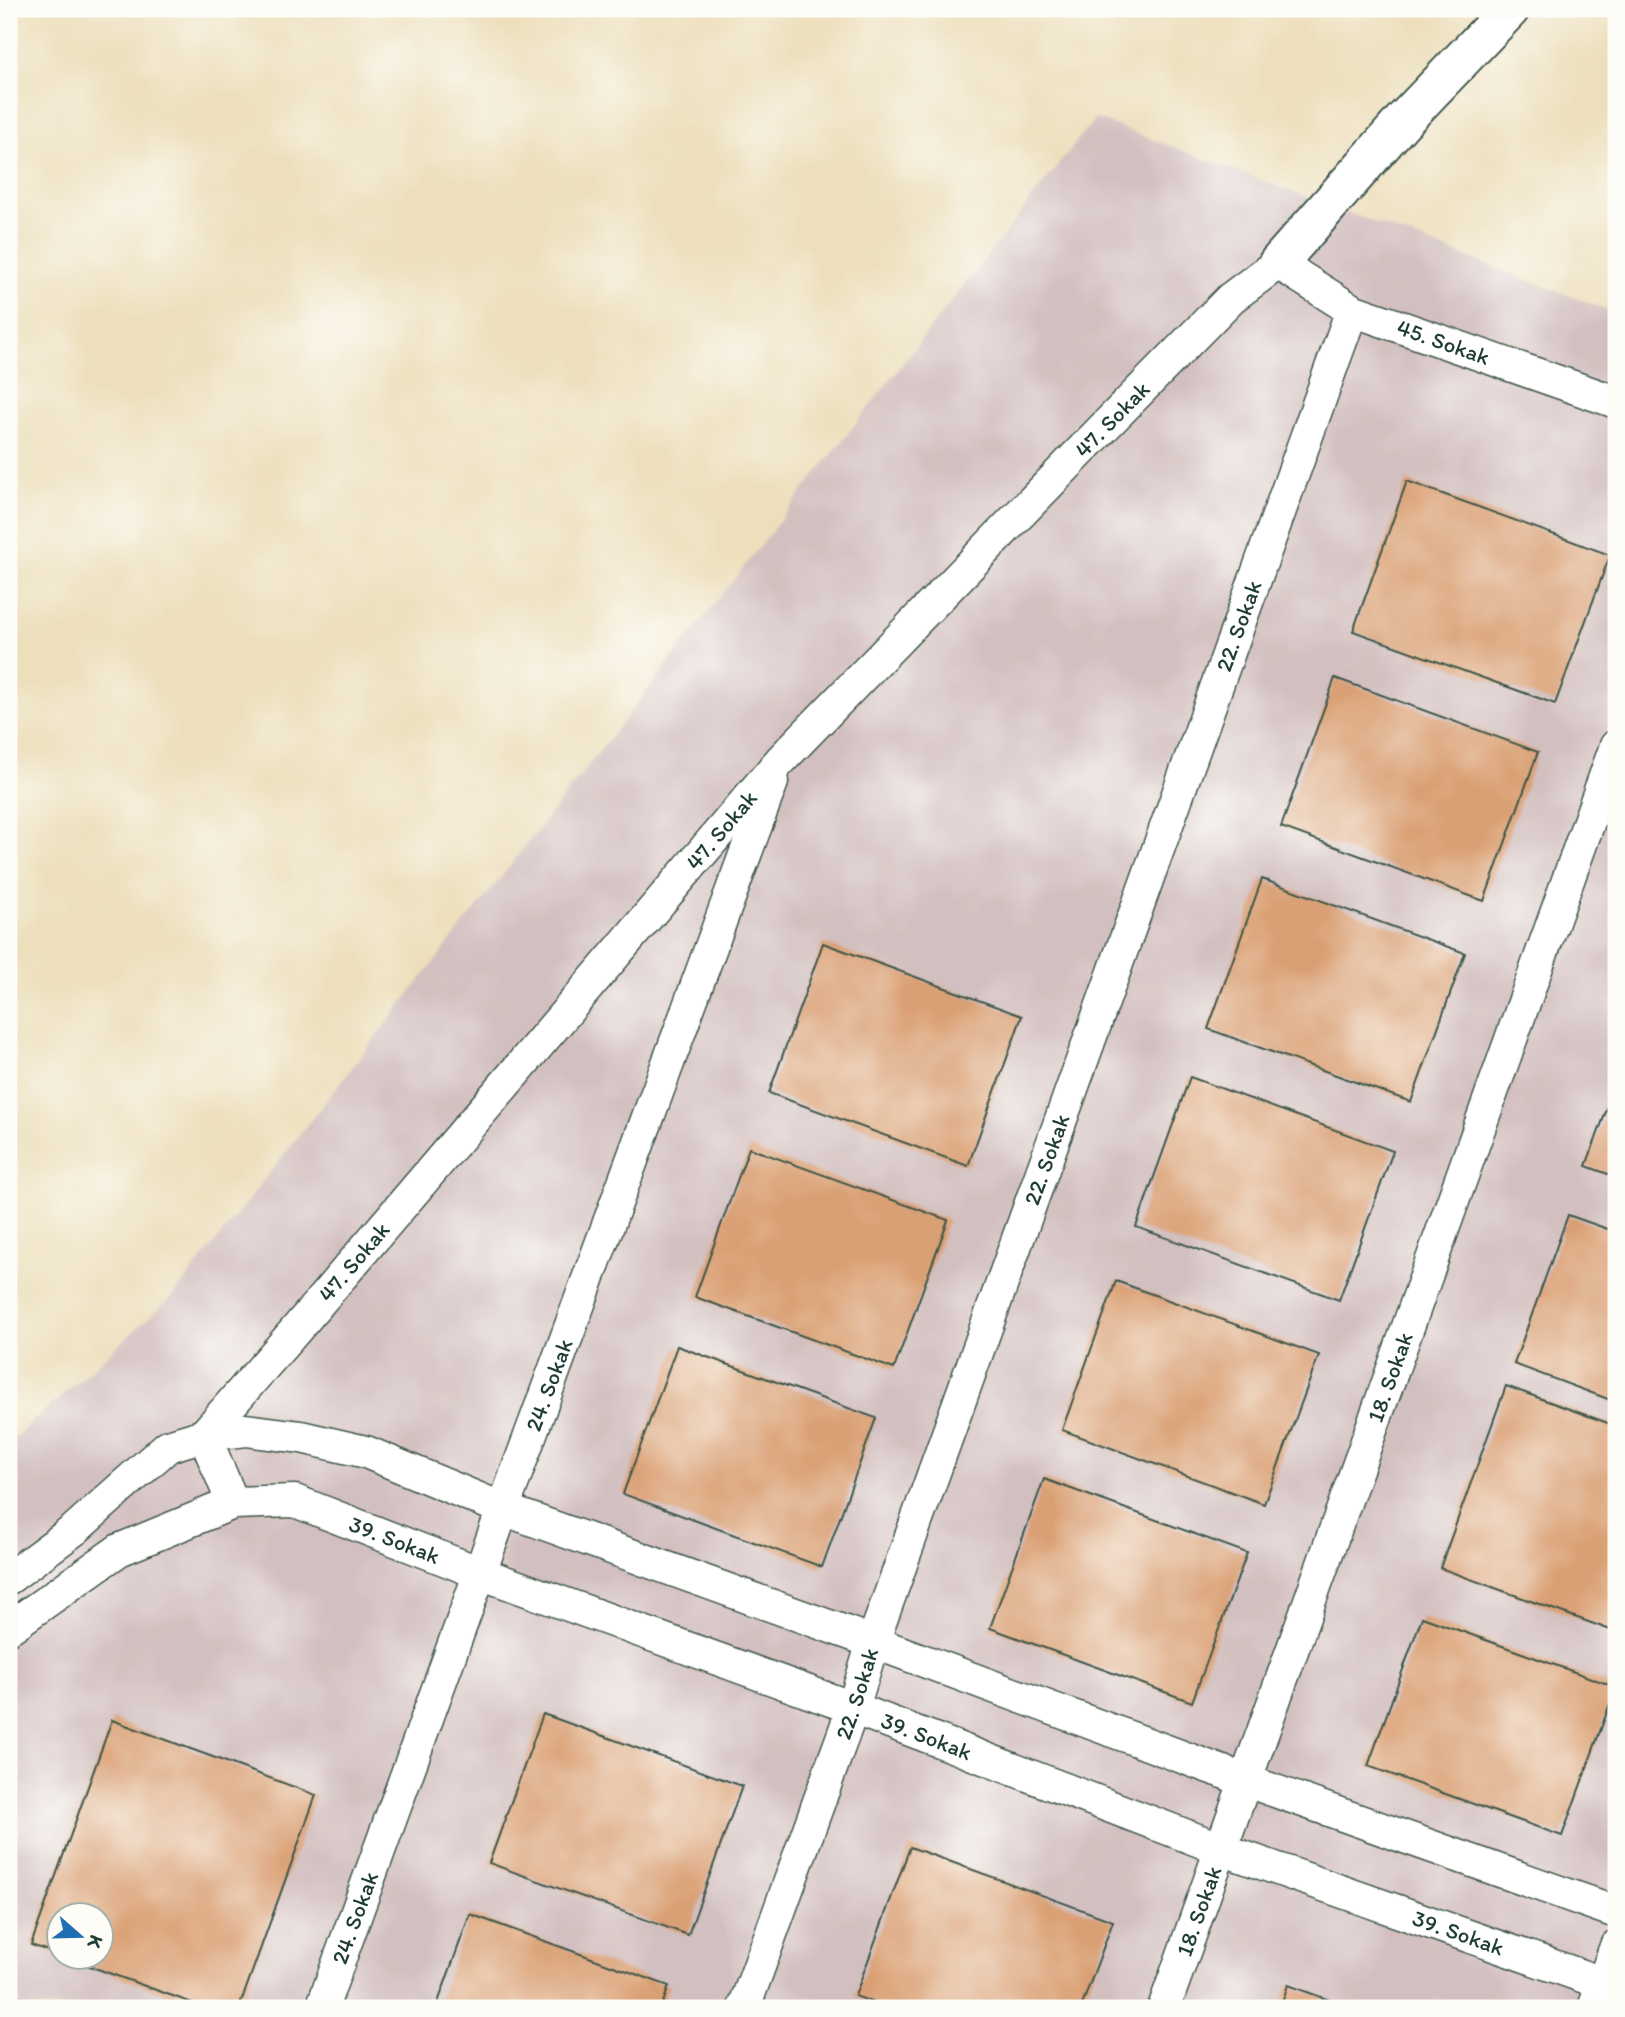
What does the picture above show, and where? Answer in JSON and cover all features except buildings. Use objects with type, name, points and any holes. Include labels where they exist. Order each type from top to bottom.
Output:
[{"type":"street","points":[[1278,263],[1402,122],[1510,9]]},
{"type":"street","name":"45. Sokak","points":[[1278,263],[1352,310],[1616,402]]},
{"type":"street","name":"47. Sokak","points":[[204,1435],[780,761],[1231,298],[1278,263]]},
{"type":"street","name":"22. Sokak","points":[[744,2008],[1352,310]]},
{"type":"street","name":"18. Sokak","points":[[1164,2008],[1616,746]]},
{"type":"street","name":"24. Sokak","points":[[322,2008],[503,1508],[780,761]]},
{"type":"street","points":[[9,1578],[74,1530],[168,1446],[204,1435],[246,1430],[301,1437],[366,1452],[503,1508],[1247,1781],[1616,1912]]},
{"type":"street","points":[[204,1435],[233,1503]]},
{"type":"street","name":"39. Sokak","points":[[9,1628],[119,1550],[233,1503],[295,1502],[481,1573],[853,1708],[1605,1993]]},
{"type":"street","points":[[1605,1993],[1616,1946]]},
{"type":"shaded area","points":[[1095,118],[1616,313],[1616,2008],[9,2008],[9,1443],[174,1295]]}]
